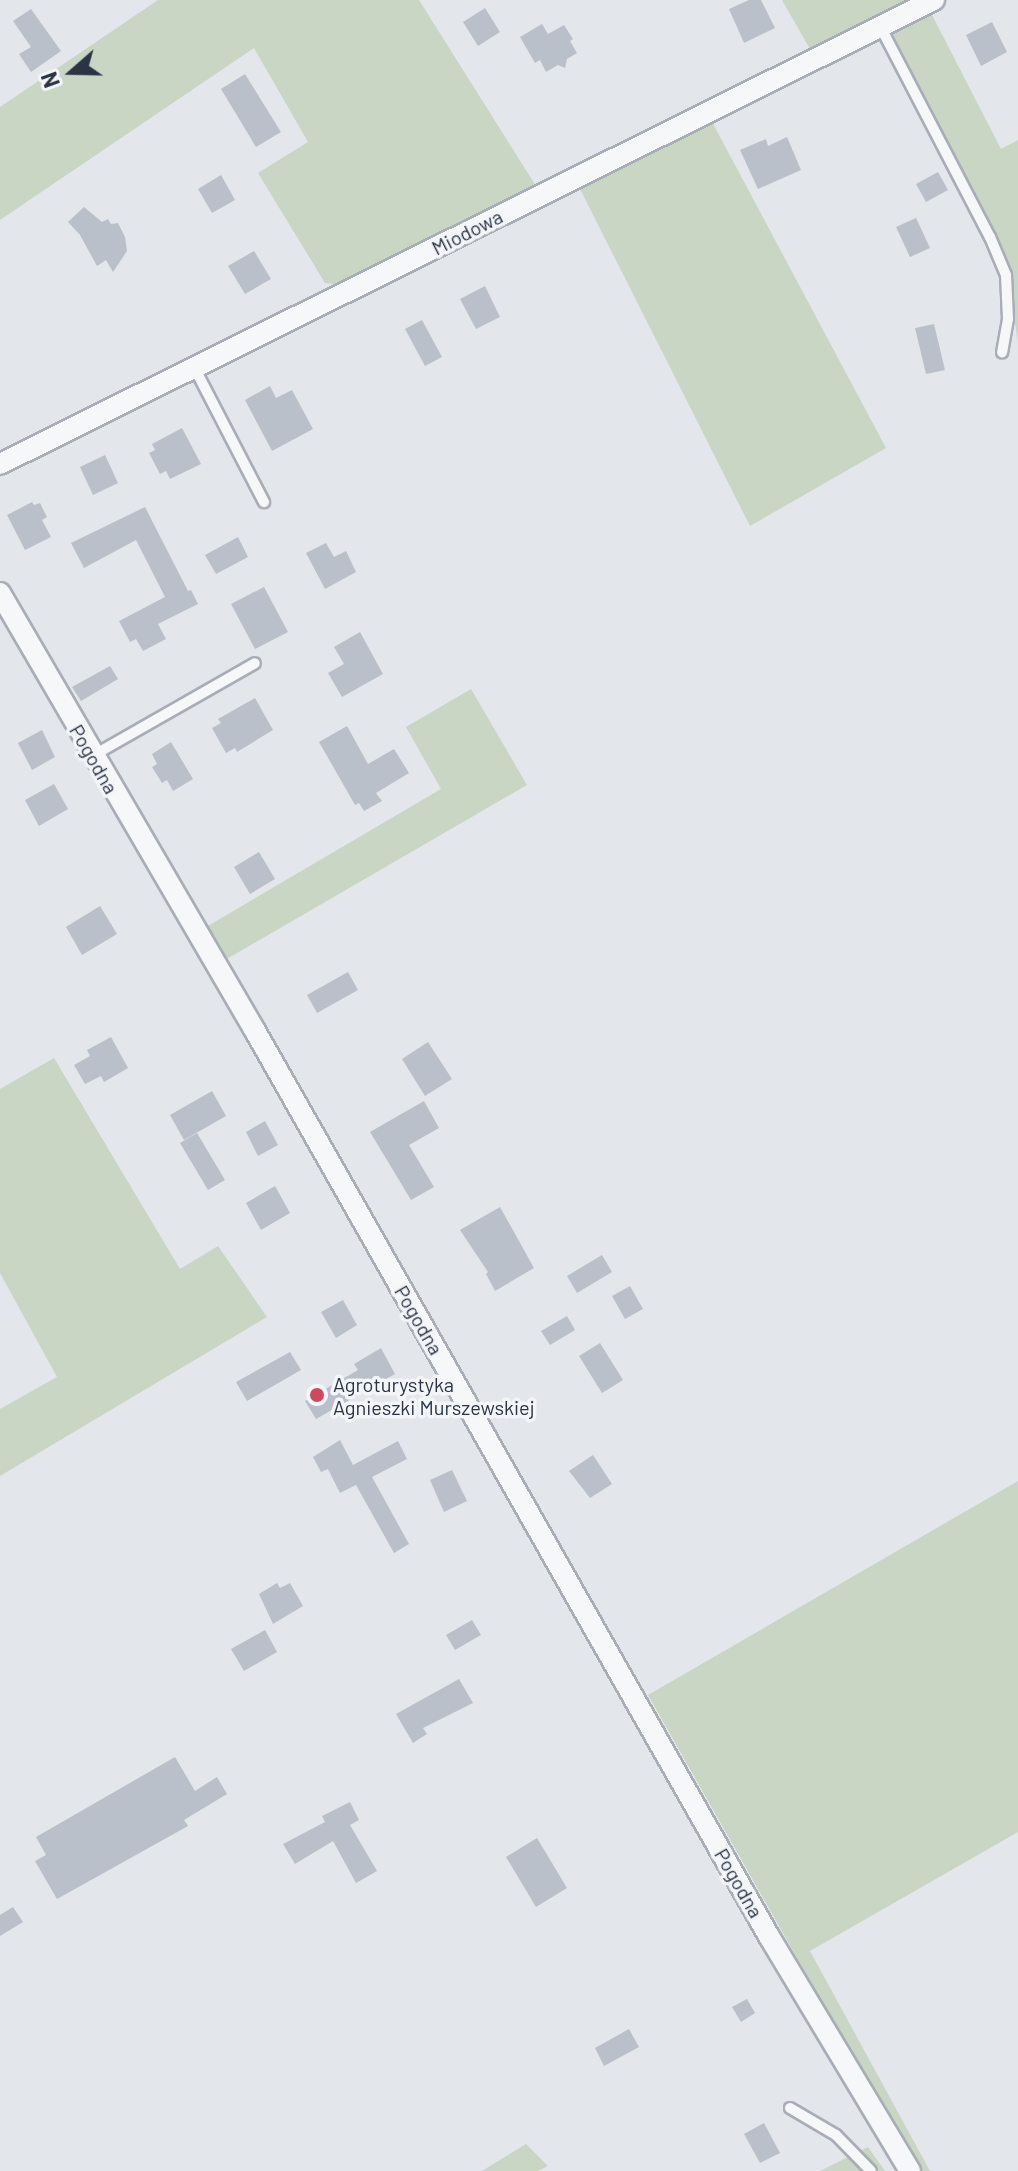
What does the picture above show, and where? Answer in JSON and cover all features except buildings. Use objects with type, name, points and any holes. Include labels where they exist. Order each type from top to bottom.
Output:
[{"type":"street","name":"Miodowa","points":[[0,464],[934,0]]},
{"type":"street","name":"Pogodna","points":[[0,593],[92,756],[254,1029],[770,1938],[910,2171]]},
{"type":"lane","points":[[880,26],[990,237],[1006,275],[1008,319],[1002,352]]},
{"type":"lane","points":[[195,369],[264,502]]},
{"type":"lane","points":[[92,756],[255,663]]},
{"type":"lane","points":[[790,2108],[836,2135],[871,2171]]},
{"type":"green space","points":[[158,0],[419,0],[536,186],[342,285],[325,283],[258,173],[308,142],[254,48],[0,220],[0,107]]},
{"type":"green space","points":[[782,0],[909,0],[810,49]]},
{"type":"green space","points":[[931,13],[1001,149],[1018,140],[1018,342],[1006,264],[892,34]]},
{"type":"green space","points":[[711,120],[886,448],[750,526],[578,185]]},
{"type":"green space","points":[[471,689],[527,785],[225,960],[206,927],[441,789],[406,727]]},
{"type":"green space","points":[[54,1058],[180,1269],[218,1246],[267,1317],[0,1476],[0,1409],[57,1377],[0,1273],[0,1089]]},
{"type":"green space","points":[[1018,1481],[1018,1832],[810,1951],[930,2171],[918,2171],[648,1695]]},
{"type":"green space","points":[[526,2144],[548,2166],[538,2171],[482,2171]]},
{"type":"green space","points":[[868,2147],[885,2171],[820,2171]]},
{"type":"place","name":"Agroturystyka Agnieszki Murszewskiej","points":[[317,1395]]}]
